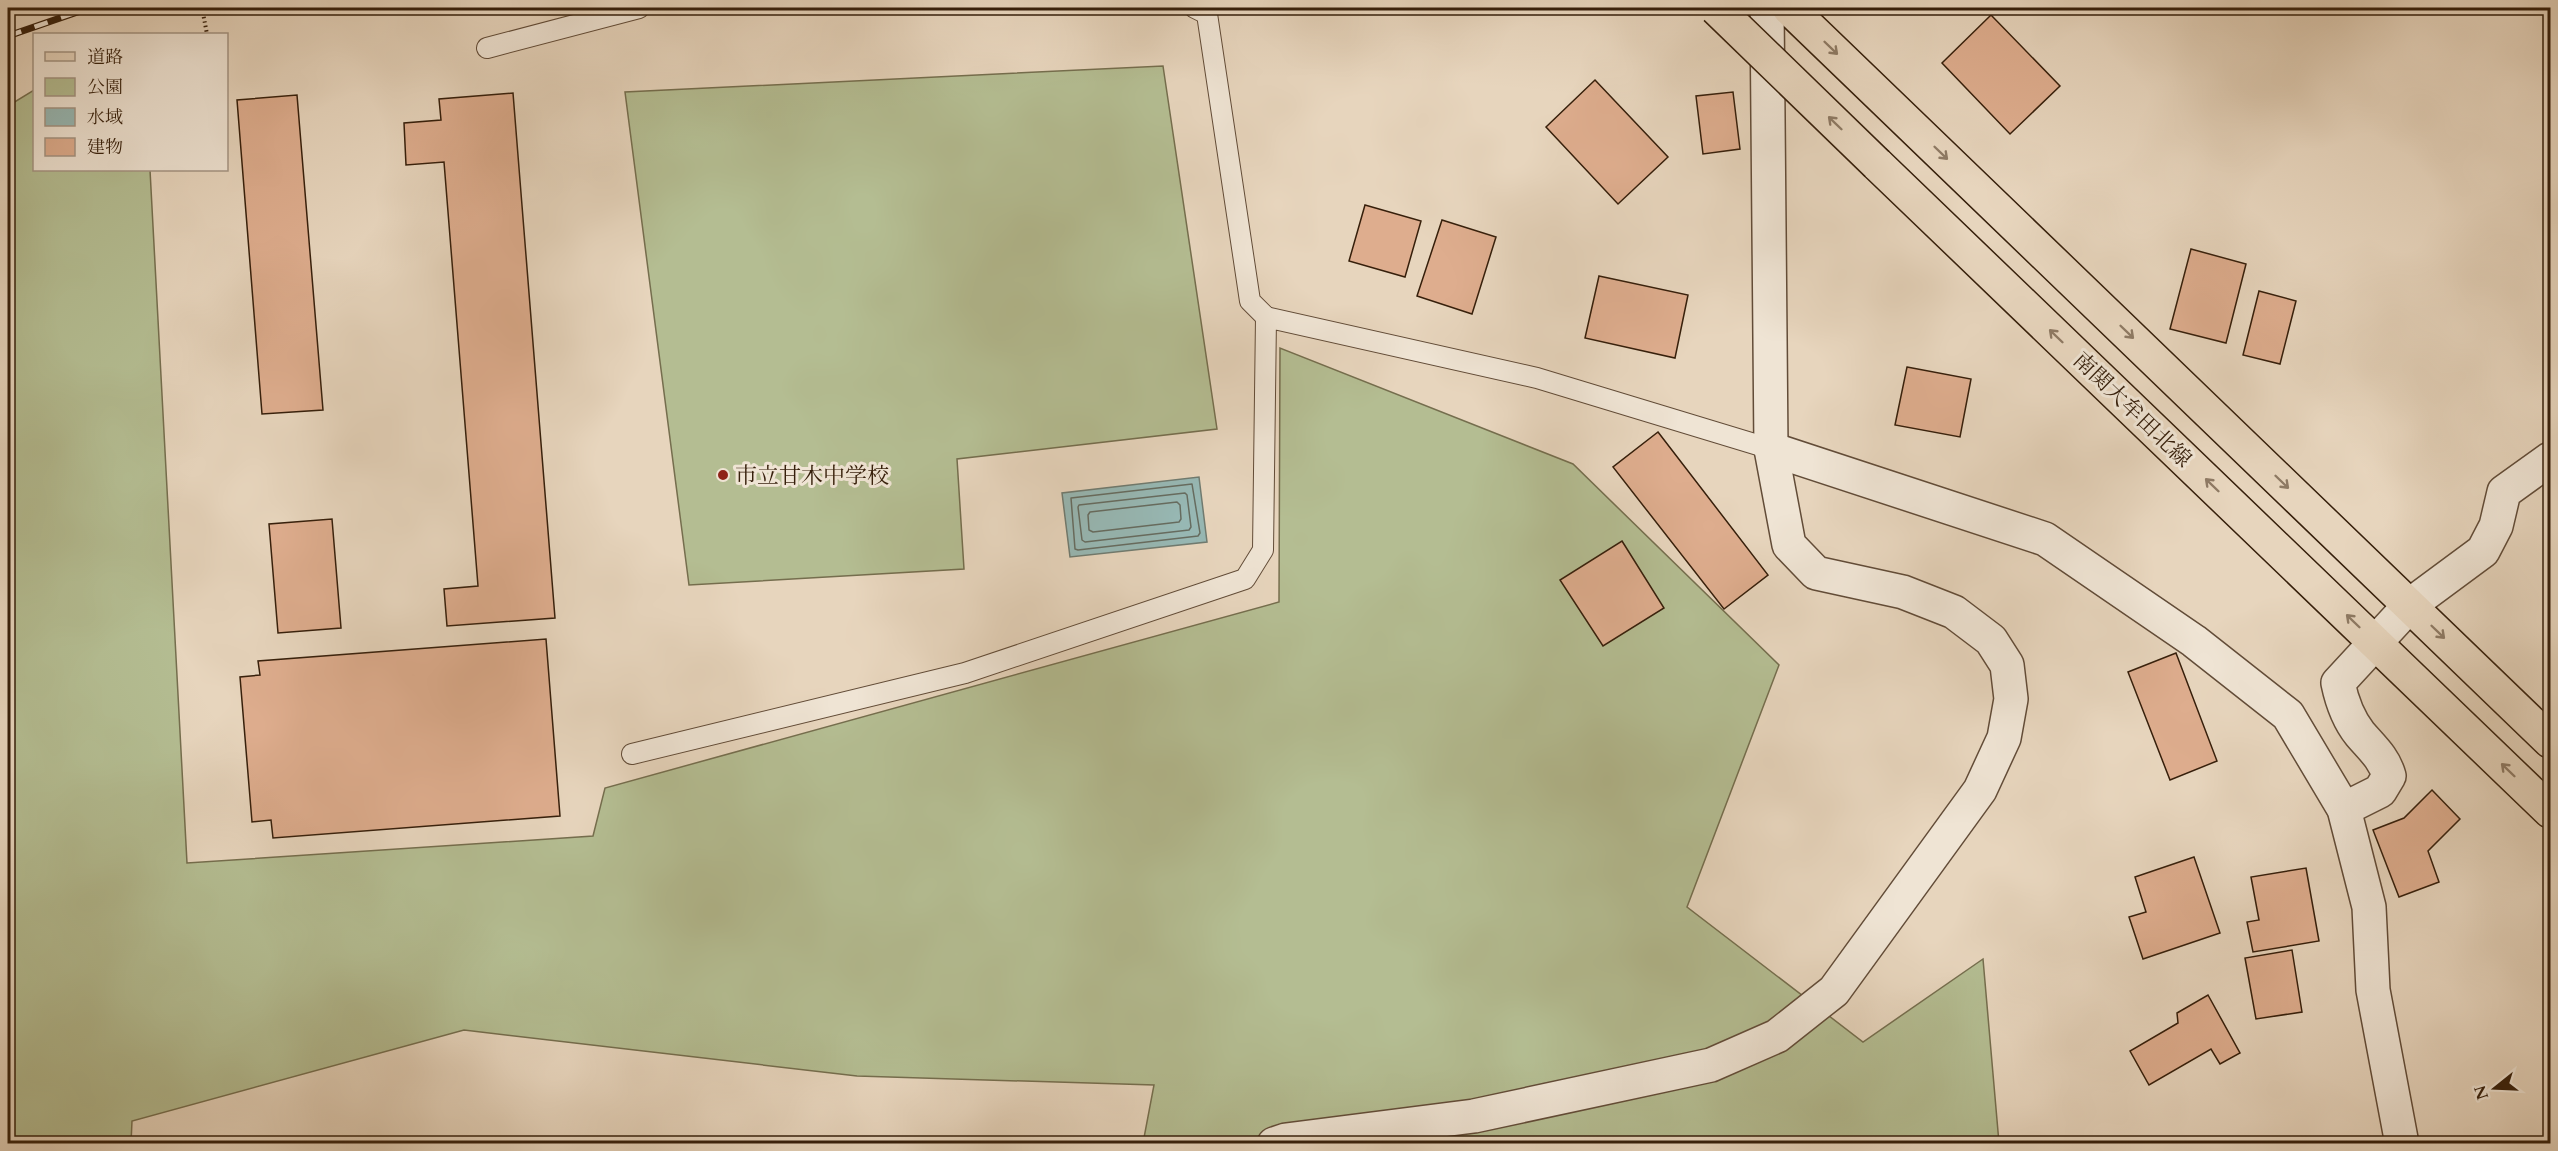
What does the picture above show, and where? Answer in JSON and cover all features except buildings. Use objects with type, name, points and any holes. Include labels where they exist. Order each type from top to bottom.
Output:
[{"type":"main road","name":"南関大牟田北線","points":[[1716,8],[2550,811]]},
{"type":"main road","points":[[1789,8],[2550,741]]},
{"type":"street","points":[[1274,1143],[1297,1138],[1474,1116],[1711,1065],[1777,1036],[1834,992],[1980,790],[2004,738],[2011,699],[2007,665],[1991,640],[1954,612],[1904,592],[1815,573],[1789,545],[1771,449],[1767,8]]},
{"type":"street","points":[[1771,449],[2046,539],[2194,641],[2288,715],[2344,809],[2369,907],[2373,990],[2402,1143]]},
{"type":"street","points":[[2344,809],[2380,791],[2389,776],[2385,763],[2358,732],[2343,706],[2338,683],[2409,605],[2483,551],[2496,526],[2504,492],[2550,459]]},
{"type":"lane","points":[[488,48],[639,8]]},
{"type":"lane","points":[[1195,8],[1207,14],[1250,301],[1266,317],[1538,378],[1771,449]]},
{"type":"lane","points":[[632,754],[965,672],[1245,579],[1263,550],[1266,317]]},
{"type":"path","points":[[202,8],[207,33]]},
{"type":"green space","points":[[1163,66],[1217,429],[957,459],[964,569],[689,585],[625,92]]},
{"type":"green space","points":[[33,91],[33,171],[150,171],[187,863],[593,836],[605,788],[1279,602],[1280,348],[1573,464],[1779,665],[1687,907],[1863,1042],[1983,959],[1999,1143],[1143,1143],[1154,1085],[857,1076],[464,1030],[132,1121],[131,1143],[8,1143],[8,106]]},
{"type":"water","points":[[1199,477],[1207,542],[1070,557],[1062,493]]},
{"type":"railway","points":[[8,10],[15,8]]},
{"type":"railway","points":[[8,36],[89,8]]},
{"type":"place","name":"市立甘木中学校","points":[[723,475]]}]
